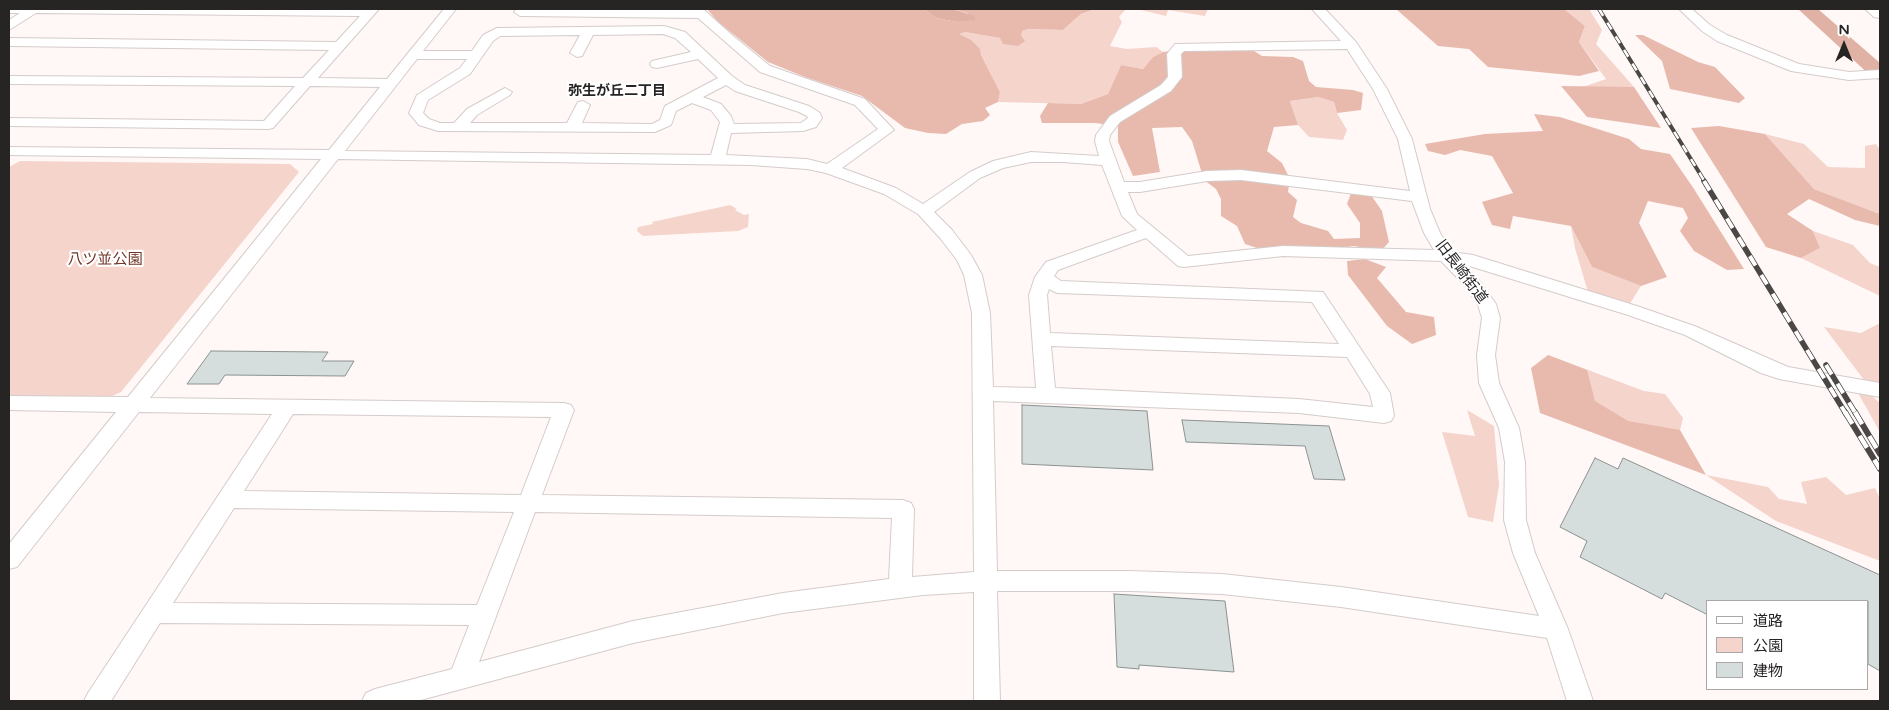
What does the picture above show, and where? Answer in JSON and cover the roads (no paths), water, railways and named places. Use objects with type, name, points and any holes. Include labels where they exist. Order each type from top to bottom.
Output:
[{"type":"highway","points":[[1874,9],[1880,13]]},
{"type":"street","points":[[9,9],[371,10]]},
{"type":"street","points":[[9,26],[33,9]]},
{"type":"street","points":[[9,560],[450,9]]},
{"type":"street","points":[[523,9],[520,12],[698,11],[765,69],[860,102],[887,130],[830,169]]},
{"type":"street","name":"旧長崎街道","points":[[1318,9],[1350,45],[1380,89],[1405,139],[1419,197],[1432,233],[1446,256],[1472,283],[1487,304],[1491,318],[1486,355],[1489,382],[1509,428],[1515,462],[1515,520],[1524,552],[1556,629],[1580,701]]},
{"type":"street","points":[[1685,9],[1706,28],[1722,38],[1796,68],[1848,76],[1877,75]]},
{"type":"street","points":[[9,122],[268,125],[371,10]]},
{"type":"street","points":[[577,53],[589,30]]},
{"type":"street","points":[[726,129],[792,129],[811,124],[814,118],[813,113],[804,109],[740,88],[727,79],[680,35],[670,31],[497,32],[488,38],[465,71],[427,94],[418,103],[416,113],[418,118],[424,122],[438,127],[655,128],[666,122],[670,109],[727,79]]},
{"type":"street","points":[[9,42],[339,46]]},
{"type":"street","points":[[1350,45],[1180,47],[1174,54],[1174,77],[1166,88],[1115,119],[1107,128],[1102,141],[1130,216],[1184,262],[1283,251],[1446,256],[1468,259],[1634,311],[1691,331],[1768,368],[1786,374],[1880,390]]},
{"type":"street","points":[[657,64],[701,54]]},
{"type":"street","points":[[413,55],[476,55]]},
{"type":"street","points":[[9,80],[391,83]]},
{"type":"street","points":[[457,128],[472,112],[505,92]]},
{"type":"street","points":[[692,98],[716,107],[727,122],[717,159]]},
{"type":"street","points":[[572,129],[583,105]]},
{"type":"street","points":[[13,155],[55,123]]},
{"type":"street","points":[[13,155],[333,155],[775,161],[830,169],[890,191],[924,211],[946,234],[965,259],[973,275],[981,313],[987,581],[987,701]]},
{"type":"street","points":[[924,211],[975,175],[998,164],[1031,157],[1062,157],[1108,161]]},
{"type":"street","points":[[1119,187],[1140,186],[1207,176],[1241,175],[1419,197]]},
{"type":"street","points":[[1046,395],[1038,295],[1044,278],[1052,266],[1148,232]]},
{"type":"street","points":[[983,394],[1299,406],[1384,416],[1380,393],[1317,296],[1057,287],[1044,278]]},
{"type":"street","points":[[1042,339],[1353,351]]},
{"type":"street","points":[[9,403],[564,410],[462,678]]},
{"type":"street","points":[[97,701],[287,407]]},
{"type":"street","points":[[228,499],[902,509],[900,588]]},
{"type":"street","points":[[375,701],[633,632],[784,604],[900,588],[987,581],[1130,581],[1222,584],[1341,597],[1556,629]]},
{"type":"street","points":[[154,613],[485,616]]},
{"type":"waterway","points":[[1807,9],[1880,74]]},
{"type":"railway","points":[[1599,9],[1705,182]]},
{"type":"railway","points":[[1704,181],[1846,414]]},
{"type":"railway","points":[[1826,365],[1856,414]]},
{"type":"railway","points":[[1845,412],[1880,469]]},
{"type":"railway","points":[[1855,412],[1880,454]]},
{"type":"district","name":"弥生が丘二丁目","points":[[617,91]]},
{"type":"park label","name":"八ツ並公園","points":[[105,260]]}]
